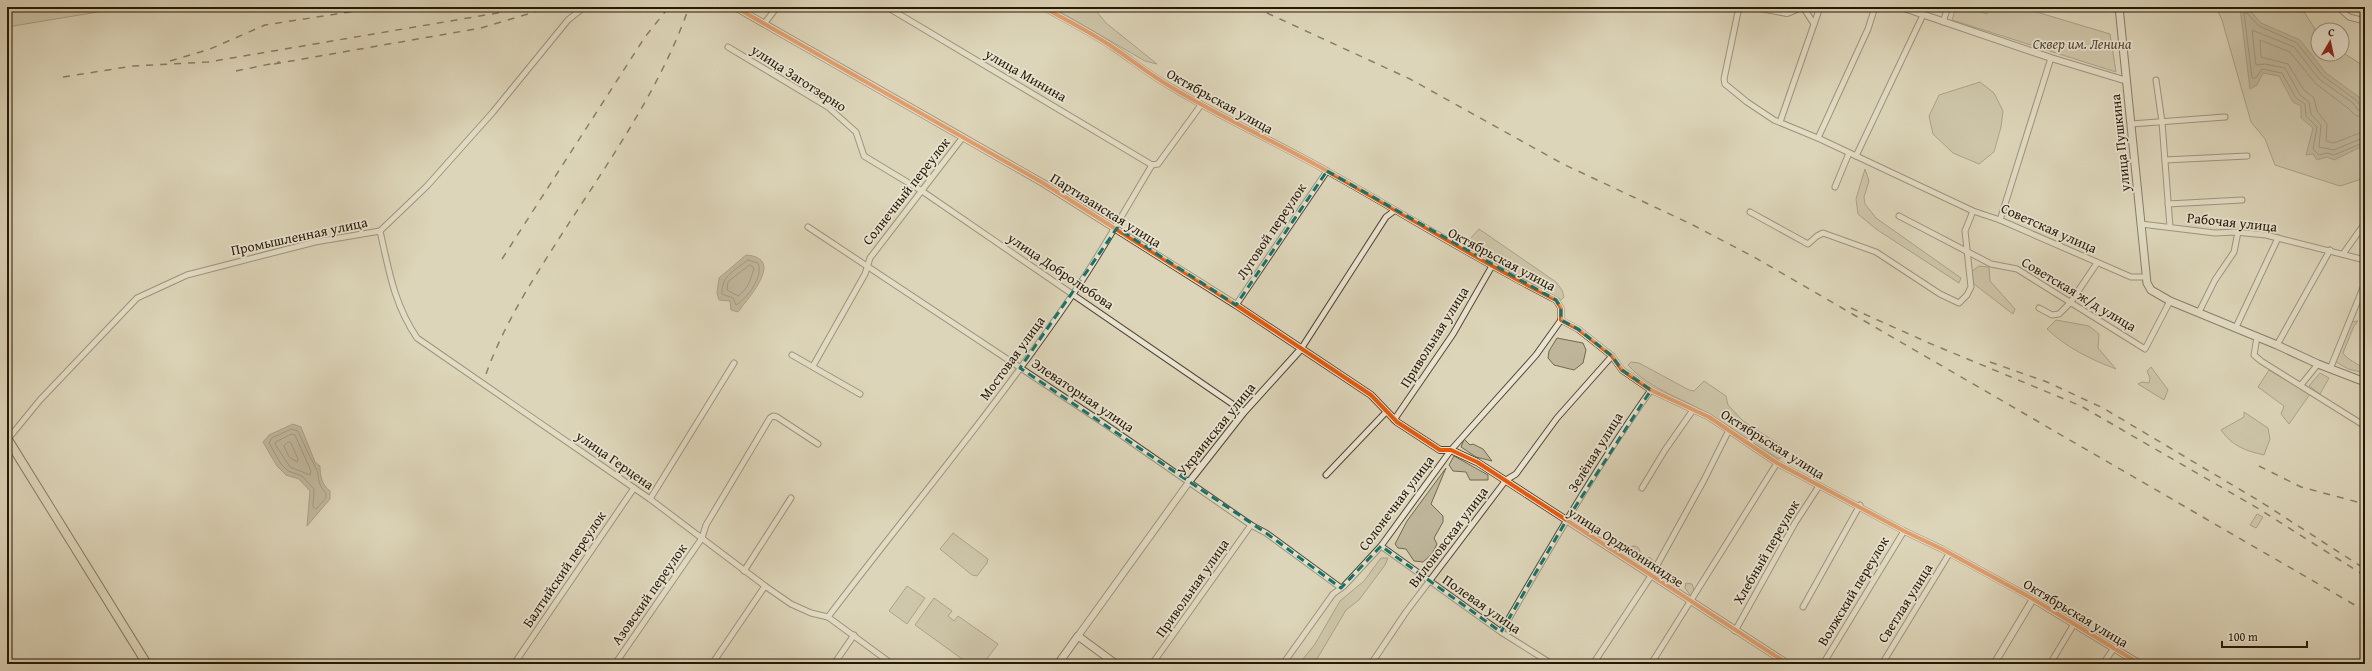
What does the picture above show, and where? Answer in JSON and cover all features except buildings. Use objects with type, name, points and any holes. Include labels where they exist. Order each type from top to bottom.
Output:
[{"type":"main road","name":"улица Пушкина","points":[[2119,8],[2145,277]]},
{"type":"main road","points":[[2145,277],[2152,290],[2170,300],[2257,336],[2318,364],[2365,382]]},
{"type":"main road","points":[[7,438],[147,664]]},
{"type":"main road","points":[[1078,636],[1116,664]]},
{"type":"main road","name":"Украинская улица","points":[[1058,664],[1078,636]]},
{"type":"street","name":"Промышленная улица","points":[[7,438],[40,400],[137,298],[187,274],[315,242],[380,231],[427,186],[493,112],[568,20],[583,8],[589,7]]},
{"type":"street","name":"Партизанская улица","points":[[735,7],[963,137],[1116,228],[1236,305],[1370,395],[1394,420],[1440,450],[1451,450]]},
{"type":"street","name":"улица Заготзерно","points":[[764,24],[777,7]]},
{"type":"street","name":"улица Минина","points":[[887,7],[1152,165]]},
{"type":"street","name":"Октябрьская улица","points":[[1043,7],[1113,47],[1142,70],[1201,105],[1327,171],[1394,211],[1409,217],[1438,236],[1556,300],[1560,308],[1561,320],[1578,329],[1612,356],[1622,370],[1651,390],[1709,417],[1777,463],[2033,599],[2140,664]]},
{"type":"street","name":"Советская улица","points":[[1739,7],[1724,79],[1725,84],[1747,102],[1780,122],[1818,138],[1973,211],[2000,220],[2130,277],[2145,277]]},
{"type":"street","points":[[1755,7],[1787,13],[1802,7],[1810,15],[1814,25]]},
{"type":"street","points":[[1780,122],[1820,7]]},
{"type":"street","points":[[1818,138],[1868,29],[1875,7]]},
{"type":"street","points":[[1901,7],[2051,58],[2127,81]]},
{"type":"street","points":[[1944,22],[1948,7]]},
{"type":"street","points":[[2119,8],[2128,7]]},
{"type":"street","points":[[2338,7],[2349,17],[2365,21]]},
{"type":"street","points":[[1856,156],[1923,15]]},
{"type":"street","name":"улица Заготзерно","points":[[728,47],[828,107],[856,132],[862,154]]},
{"type":"street","points":[[2000,220],[2051,58]]},
{"type":"street","points":[[2156,80],[2162,122],[2170,227]]},
{"type":"street","name":"Мостовая улица","points":[[828,617],[1020,368],[1073,294],[1116,228],[1152,165],[1158,164],[1167,155],[1201,105]]},
{"type":"street","points":[[2131,124],[2225,118]]},
{"type":"street","name":"Солнечный переулок","points":[[813,366],[865,274],[870,258],[963,137]]},
{"type":"street","points":[[1835,187],[1849,153]]},
{"type":"street","name":"улица Добролюбова","points":[[862,154],[922,191],[1244,412]]},
{"type":"street","points":[[2165,160],[2247,156]]},
{"type":"street","name":"Луговой переулок","points":[[1236,305],[1327,171]]},
{"type":"street","points":[[2168,204],[2242,200]]},
{"type":"street","name":"Украинская улица","points":[[1078,636],[1189,482],[1244,412],[1301,350],[1386,217],[1394,211]]},
{"type":"street","points":[[1750,212],[1808,244],[1817,236],[1824,233],[1876,252],[1940,294],[1959,303],[1967,295],[1971,287],[1965,231],[1973,211]]},
{"type":"street","name":"Советская ж/д улица","points":[[1899,216],[1991,264],[2017,269],[2145,349],[2170,300]]},
{"type":"street","points":[[2343,254],[2365,223]]},
{"type":"street","name":"Рабочая улица","points":[[2141,224],[2215,233],[2238,232],[2278,238],[2365,260]]},
{"type":"street","name":"Элеваторная улица","points":[[808,227],[1189,482],[1251,526],[1266,533],[1341,588]]},
{"type":"street","name":"улица Герцена","points":[[380,231],[392,290],[400,311],[416,338],[650,499],[744,571],[791,604],[811,613],[828,617],[892,664]]},
{"type":"street","points":[[2200,312],[2215,280],[2234,252],[2238,232]]},
{"type":"street","points":[[2236,327],[2278,238]]},
{"type":"street","points":[[2277,345],[2330,250]]},
{"type":"street","points":[[2039,308],[2052,315],[2059,314],[2070,303],[2097,263]]},
{"type":"street","name":"Привольная улица","points":[[1394,420],[1453,334],[1492,266]]},
{"type":"street","points":[[2330,369],[2365,283]]},
{"type":"street","name":"Солонечная улица","points":[[1282,664],[1333,594],[1341,588],[1381,546],[1451,450],[1531,361],[1561,320]]},
{"type":"street","points":[[2257,336],[2254,355],[2365,426]]},
{"type":"street","points":[[792,354],[860,394]]},
{"type":"street","name":"Вилоновская улица","points":[[1371,664],[1506,480],[1516,474],[1556,418],[1612,356]]},
{"type":"street","points":[[650,499],[734,363]]},
{"type":"street","points":[[2302,386],[2318,364]]},
{"type":"street","name":"Зелёная улица","points":[[1501,632],[1566,521],[1629,420],[1651,390]]},
{"type":"street","points":[[1642,488],[1693,410]]},
{"type":"street","points":[[1326,475],[1386,412]]},
{"type":"street","name":"Азовский переулок","points":[[615,664],[702,538],[706,525],[770,418],[773,416],[777,417],[818,444]]},
{"type":"street","points":[[1593,664],[1651,576],[1704,480],[1729,430]]},
{"type":"street","name":"улица Орджоникидзе","points":[[1451,450],[1478,462],[1566,521],[1788,664]]},
{"type":"street","points":[[1651,664],[1777,463]]},
{"type":"street","name":"Хлебный переулок","points":[[1735,631],[1796,522],[1819,486]]},
{"type":"street","name":"Балтийский переулок","points":[[514,664],[634,488]]},
{"type":"street","points":[[744,571],[791,498]]},
{"type":"street","points":[[1803,607],[1860,506]]},
{"type":"street","name":"Привольная улица","points":[[1152,664],[1251,526]]},
{"type":"street","name":"Волжский переулок","points":[[1823,664],[1904,531]]},
{"type":"street","name":"Полевая улица","points":[[1381,546],[1501,632],[1545,662],[1552,664]]},
{"type":"street","name":"Светлая улица","points":[[1882,664],[1950,554]]},
{"type":"street","points":[[712,664],[765,586]]},
{"type":"street","points":[[1994,664],[2033,599]]},
{"type":"street","points":[[2050,664],[2074,624]]},
{"type":"street","points":[[834,664],[854,635]]},
{"type":"street","points":[[2103,664],[2114,648]]},
{"type":"highlighted area","points":[[1327,171],[1556,300],[1561,308],[1561,320],[1578,329],[1612,356],[1622,370],[1651,390],[1566,521],[1501,632],[1381,546],[1341,588],[1266,533],[1020,368],[1117,228],[1236,305]]},
{"type":"green space","points":[[16,7],[128,7],[7,27],[7,9]]},
{"type":"green space","points":[[1052,7],[1093,7],[1106,23],[1157,64],[1145,61]]},
{"type":"green space","name":"Сквер им. Ленина","points":[[1956,7],[1965,7],[1987,14],[1990,7],[2020,7],[2110,34],[2116,72],[1952,20]]},
{"type":"green space","points":[[2216,7],[2301,7],[2310,22],[2310,62],[2350,62],[2350,57],[2365,67],[2365,178],[2340,186],[2275,165],[2265,139],[2251,122],[2222,20]]},
{"type":"green space","points":[[1980,82],[1994,93],[2003,111],[2001,127],[1994,152],[1979,164],[1953,153],[1933,134],[1929,116],[1939,95]]},
{"type":"green space","points":[[1865,169],[1869,181],[1864,197],[1865,204],[1876,218],[1961,278],[1959,283],[1876,229],[1858,214],[1856,199]]},
{"type":"green space","points":[[1479,229],[1556,282],[1562,290],[1564,297],[1561,300],[1451,238],[1451,231],[1470,239]]},
{"type":"green space","points":[[1979,266],[1989,267],[1990,281],[2015,309],[2013,314],[1974,284],[1971,272]]},
{"type":"green space","points":[[2056,320],[2089,326],[2099,334],[2098,348],[2116,369],[2079,352],[2055,336],[2047,329]]},
{"type":"green space","points":[[2358,321],[2354,326],[2343,353],[2361,367],[2365,373],[2348,369],[2336,362],[2334,355],[2351,322]]},
{"type":"green space","points":[[1557,338],[1583,343],[1586,350],[1583,363],[1574,370],[1554,365],[1548,358],[1549,351]]},
{"type":"green space","points":[[1631,362],[1639,363],[1689,390],[1694,391],[1704,381],[1726,396],[1728,405],[1743,421],[1780,445],[1784,456],[1779,459],[1714,417],[1647,382],[1628,365]]},
{"type":"green space","points":[[2151,367],[2168,390],[2164,400],[2138,384],[2142,382],[2149,383],[2150,378],[2147,371]]},
{"type":"green space","points":[[2269,370],[2310,394],[2289,424],[2281,414],[2284,406],[2258,387]]},
{"type":"green space","points":[[2320,373],[2329,378],[2320,394],[2309,386]]},
{"type":"green space","points":[[2244,412],[2268,428],[2270,439],[2264,455],[2251,452],[2240,447],[2225,436],[2221,430],[2244,417]]},
{"type":"green space","points":[[1464,439],[1470,445],[1473,444],[1483,449],[1492,461],[1476,457],[1461,447]]},
{"type":"green space","points":[[1454,456],[1488,475],[1488,480],[1470,480],[1466,472],[1453,471],[1449,465]]},
{"type":"green space","points":[[1446,468],[1431,504],[1443,516],[1443,522],[1434,538],[1437,544],[1432,554],[1423,562],[1414,561],[1406,549],[1398,548],[1395,544],[1407,521]]},
{"type":"green space","points":[[2257,514],[2263,517],[2256,528],[2250,525]]},
{"type":"green space","points":[[953,533],[988,559],[987,563],[977,576],[972,575],[940,549]]},
{"type":"green space","points":[[1632,546],[1636,546],[1640,552],[1636,558],[1632,558],[1628,554],[1628,550]]},
{"type":"green space","points":[[1381,558],[1388,558],[1385,565],[1359,600],[1346,610],[1314,664],[1299,664],[1315,644],[1340,601],[1364,581]]},
{"type":"green space","points":[[1646,558],[1650,558],[1652,559],[1652,567],[1646,568],[1643,565],[1643,561]]},
{"type":"green space","points":[[1660,567],[1672,573],[1669,579],[1658,573]]},
{"type":"green space","points":[[1686,583],[1692,584],[1694,590],[1691,596],[1685,588]]},
{"type":"green space","points":[[907,586],[925,598],[907,624],[889,611]]},
{"type":"green space","points":[[934,598],[952,611],[948,616],[954,621],[958,616],[998,644],[983,664],[969,664],[915,625]]},
{"type":"water","points":[[2240,7],[2247,7],[2261,23],[2300,40],[2310,53],[2310,62],[2317,62],[2326,73],[2359,97],[2365,105],[2365,145],[2334,160],[2327,157],[2317,160],[2313,154],[2306,155],[2313,128],[2301,118],[2301,106],[2293,102],[2279,76],[2263,73],[2257,85],[2250,89]]},
{"type":"water","points":[[746,255],[758,258],[763,263],[764,271],[755,289],[738,312],[731,310],[730,301],[719,300],[717,293],[719,278]]},
{"type":"water","points":[[293,424],[301,427],[315,462],[320,466],[323,483],[330,491],[330,499],[307,526],[310,491],[299,479],[286,475],[277,466],[263,442],[269,435]]},
{"type":"railway","points":[[170,61],[210,49],[265,25],[382,7]]},
{"type":"railway","points":[[63,77],[133,66],[208,62],[533,7]]},
{"type":"railway","points":[[274,64],[481,28],[551,7]]},
{"type":"railway","points":[[502,259],[645,37],[669,7]]},
{"type":"railway","points":[[486,374],[501,338],[529,286],[614,154],[648,97],[677,38],[689,7]]},
{"type":"railway","points":[[1254,7],[1410,79],[1563,164],[1693,225],[1754,257],[2365,611]]},
{"type":"railway","points":[[236,71],[280,62]]},
{"type":"railway","points":[[1851,308],[1929,343],[2081,406],[2259,509],[2365,576]]},
{"type":"railway","points":[[1990,362],[2047,382],[2103,408],[2261,502],[2365,569]]},
{"type":"railway","points":[[2259,466],[2301,487],[2365,504]]},
{"type":"cycle path","points":[[735,7],[1043,183],[1236,305],[1371,395],[1397,422],[1440,450],[1451,450],[1477,462],[1788,664]]},
{"type":"cycle path","points":[[1043,7],[1106,42],[1156,78],[1190,98],[1229,120],[1308,160],[1469,253],[1556,300],[1561,308],[1561,320],[1578,329],[1612,356],[1622,370],[1651,390],[1709,417],[1777,463],[1904,531],[1942,549],[2033,599],[2140,664]]}]
